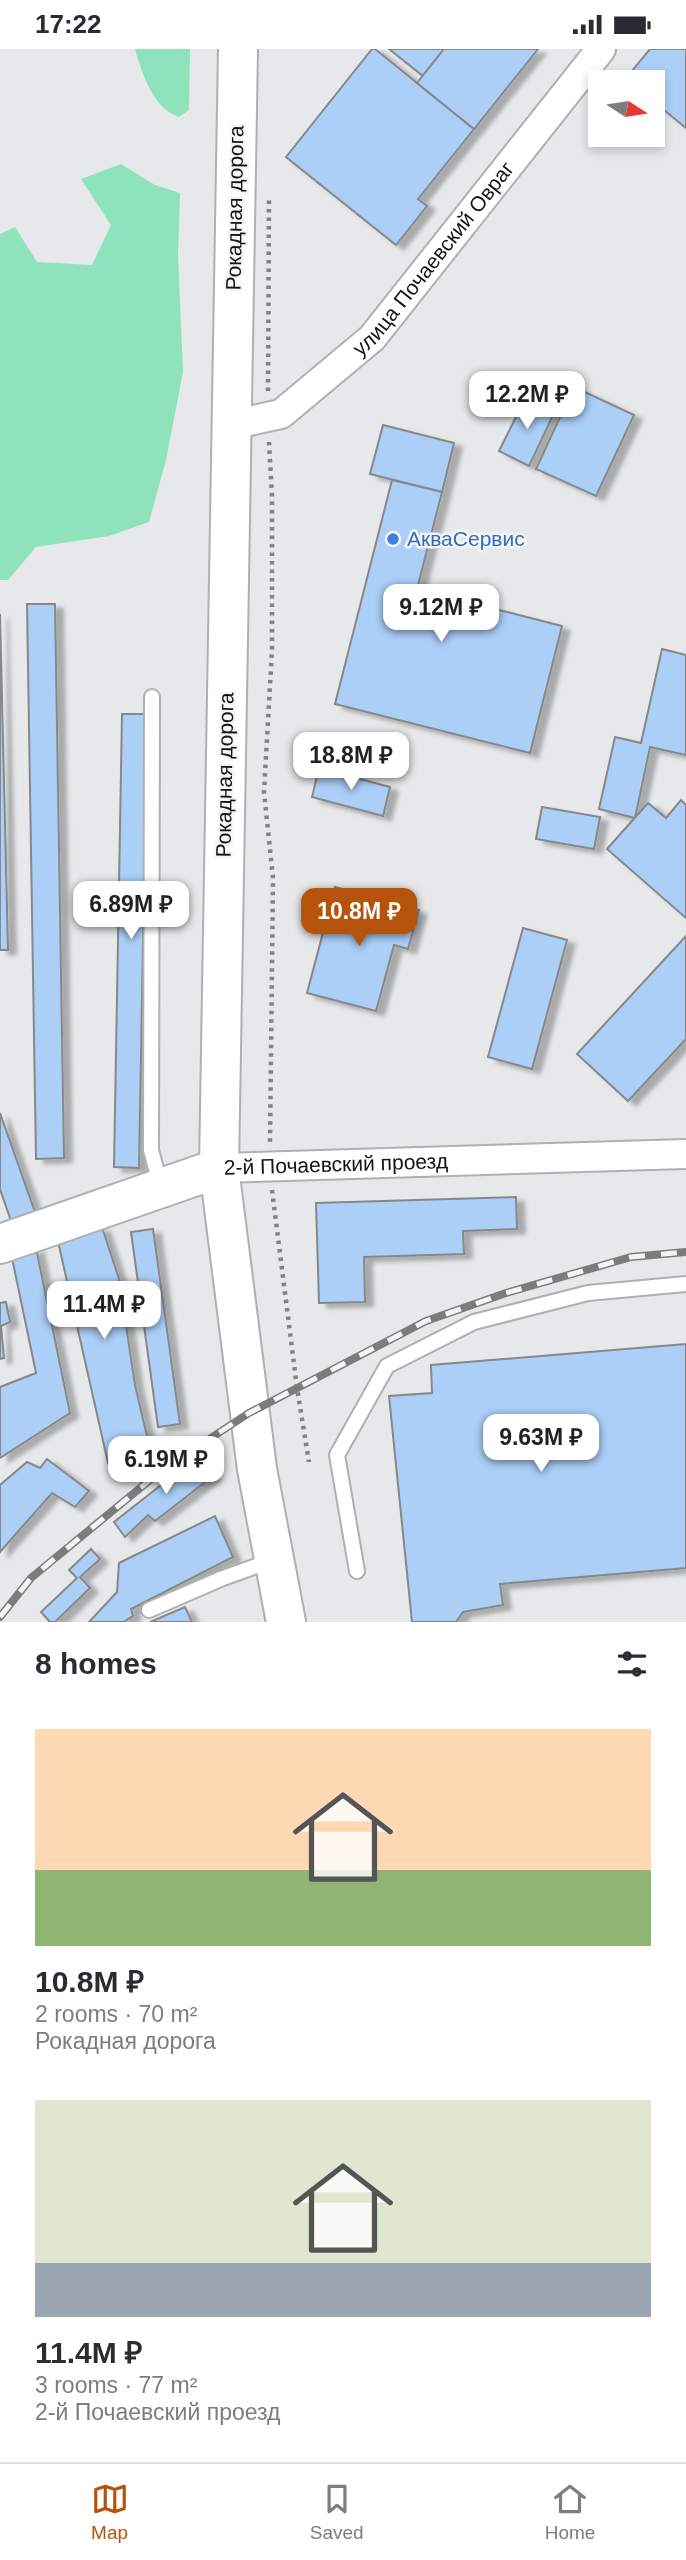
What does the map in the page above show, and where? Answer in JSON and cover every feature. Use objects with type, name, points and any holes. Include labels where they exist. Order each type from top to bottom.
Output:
[{"type":"main road","name":"Рокадная дорога","points":[[238,49],[219,1168],[249,1413],[286,1622]]},
{"type":"main road","name":"2-й Почаевский проезд","points":[[0,1244],[219,1168]]},
{"type":"street","name":"улица Почаевский Овраг","points":[[231,425],[281,414],[372,338],[601,49]]},
{"type":"street","name":"2-й Почаевский проезд","points":[[219,1168],[686,1154]]},
{"type":"lane","points":[[152,697],[151,1150],[161,1189]]},
{"type":"lane","points":[[357,1571],[337,1455],[387,1366],[474,1322],[588,1293],[686,1284]]},
{"type":"lane","points":[[149,1610],[274,1560]]},
{"type":"path","points":[[269,184],[268,417],[272,496],[272,650],[264,792],[273,878],[270,1167],[297,1388],[309,1462]]},
{"type":"green space","points":[[135,49],[190,49],[189,110],[179,117],[162,106],[150,89]]},
{"type":"green space","points":[[121,164],[155,185],[180,193],[178,255],[183,372],[166,460],[149,522],[109,536],[36,547],[8,580],[0,580],[0,234],[15,227],[37,262],[92,265],[111,225],[81,179]]},
{"type":"building","points":[[372,49],[474,129],[418,199],[427,206],[396,245],[286,157]]},
{"type":"building","points":[[389,49],[444,49],[423,76]]},
{"type":"building","points":[[444,49],[538,49],[474,129],[417,83]]},
{"type":"building","points":[[650,49],[686,49],[686,128],[665,111],[665,70],[633,70]]},
{"type":"building","points":[[574,387],[634,415],[596,496],[536,469]]},
{"type":"building","points":[[526,397],[555,411],[529,466],[499,451]]},
{"type":"building","points":[[383,425],[454,443],[442,492],[370,474]]},
{"type":"building","points":[[392,480],[442,492],[417,589],[562,626],[530,753],[335,704]]},
{"type":"building","points":[[27,604],[55,604],[64,1158],[36,1159]]},
{"type":"building","points":[[0,614],[8,950],[0,950]]},
{"type":"building","points":[[662,649],[686,655],[686,755],[650,747],[635,818],[599,809],[615,737],[641,743]]},
{"type":"building","points":[[122,714],[147,714],[139,1168],[114,1167]]},
{"type":"building","points":[[319,768],[390,787],[383,816],[312,797]]},
{"type":"building","points":[[681,800],[686,805],[686,918],[607,849],[648,803],[666,818]]},
{"type":"building","points":[[542,807],[600,817],[594,849],[536,839]]},
{"type":"building","points":[[335,887],[419,910],[408,949],[394,945],[376,1011],[307,993]]},
{"type":"building","points":[[523,928],[567,940],[532,1069],[488,1057]]},
{"type":"building","points":[[686,936],[686,1039],[628,1101],[577,1054]]},
{"type":"building","points":[[0,1113],[36,1215],[12,1224],[0,1189]]},
{"type":"building","points":[[516,1197],[517,1229],[463,1231],[464,1254],[364,1257],[365,1302],[319,1303],[316,1203]]},
{"type":"building","points":[[102,1227],[119,1279],[135,1385],[150,1449],[108,1463],[57,1237]]},
{"type":"building","points":[[153,1229],[180,1424],[158,1427],[131,1232]]},
{"type":"building","points":[[36,1248],[70,1413],[0,1458],[0,1387],[36,1373],[12,1258]]},
{"type":"building","points":[[6,1302],[10,1322],[1,1326],[4,1358],[0,1359],[0,1303]]},
{"type":"building","points":[[686,1344],[686,1568],[500,1584],[503,1605],[463,1612],[456,1622],[412,1622],[389,1396],[432,1393],[431,1365]]},
{"type":"building","points":[[204,1458],[213,1476],[155,1521],[148,1515],[125,1537],[114,1522],[170,1478]]},
{"type":"building","points":[[47,1459],[89,1491],[75,1507],[52,1493],[0,1552],[0,1485],[27,1462],[40,1468]]},
{"type":"building","points":[[215,1516],[233,1557],[131,1609],[133,1616],[123,1622],[89,1622],[117,1592],[119,1563]]},
{"type":"building","points":[[91,1549],[100,1559],[80,1577],[90,1588],[55,1622],[50,1622],[41,1612],[77,1578],[69,1570]]},
{"type":"building","points":[[185,1607],[192,1622],[150,1622]]},
{"type":"railway","points":[[0,1617],[31,1578],[162,1470],[249,1413],[426,1321],[506,1293],[631,1257],[686,1252]]},
{"type":"place","name":"АкваСервис","points":[[393,539]]}]
